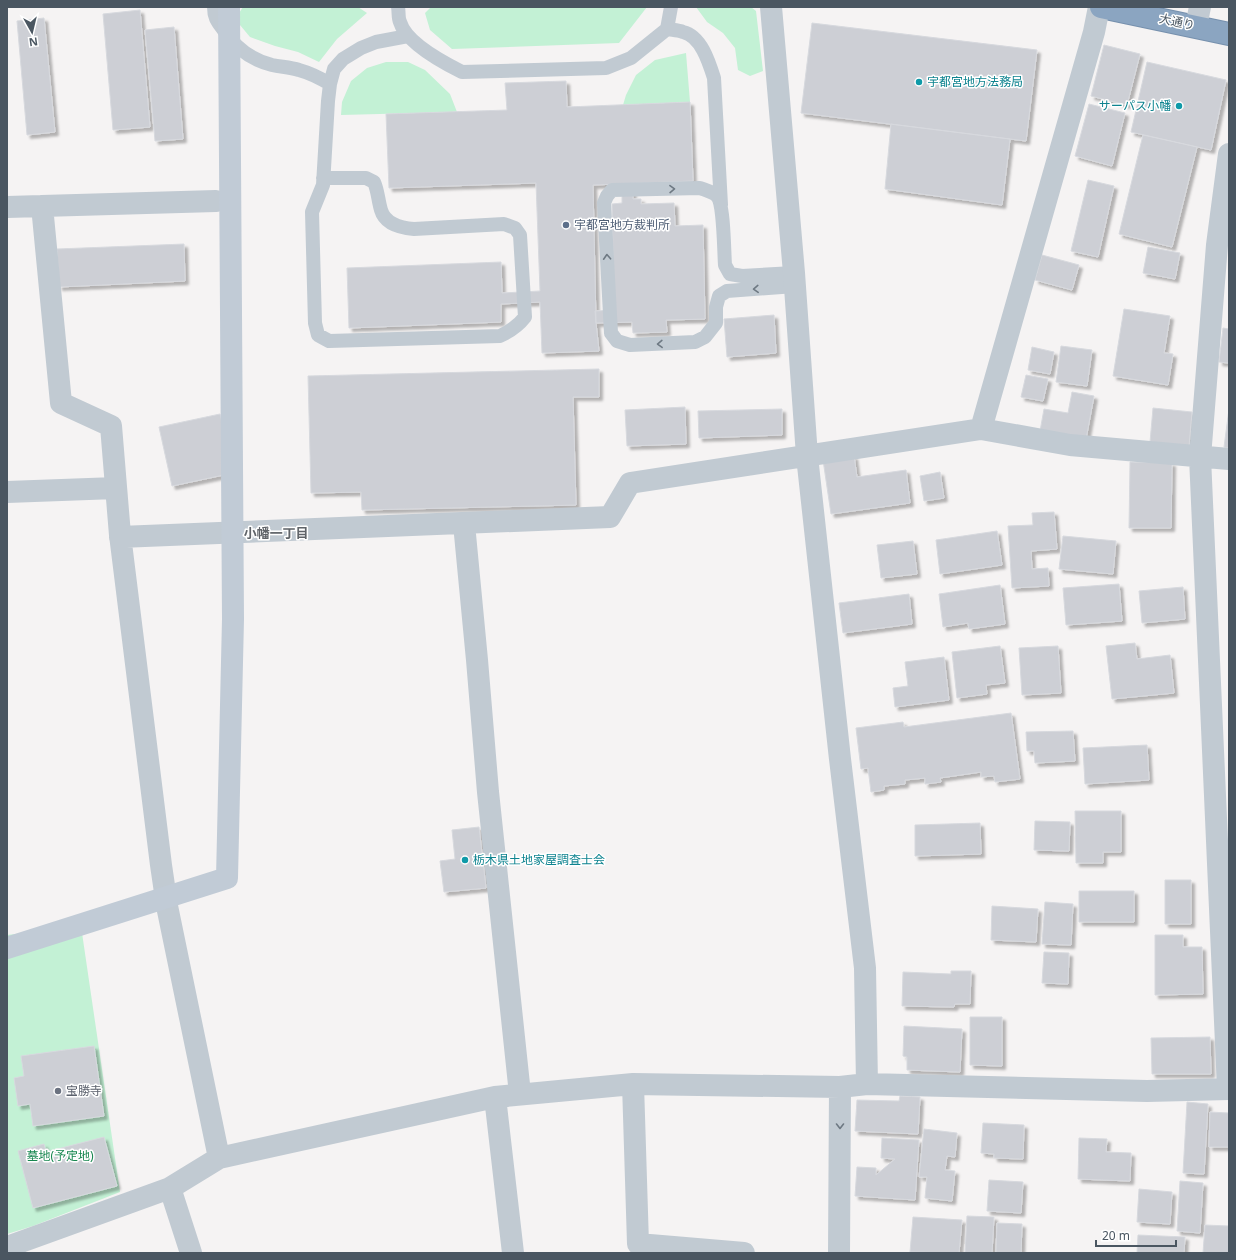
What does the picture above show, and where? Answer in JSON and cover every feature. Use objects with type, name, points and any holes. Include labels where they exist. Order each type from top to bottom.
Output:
[{"type":"highway","name":"大通り","points":[[1100,7],[1198,17],[1229,34]]},
{"type":"street","points":[[7,948],[227,878],[233,619],[229,7]]},
{"type":"street","points":[[770,7],[794,280],[807,456],[865,968],[867,1084]]},
{"type":"street","points":[[981,429],[1100,7]]},
{"type":"street","points":[[7,1247],[170,1188],[219,1158],[495,1097],[633,1084],[840,1087],[867,1084],[1147,1091],[1228,1089],[1222,798],[1200,457],[1217,245],[1229,154]]},
{"type":"street","points":[[7,207],[216,201]]},
{"type":"street","points":[[42,206],[61,403],[111,426],[120,537],[167,906],[219,1158]]},
{"type":"street","points":[[120,537],[610,517],[630,483],[981,429],[1070,445],[1229,459]]},
{"type":"street","points":[[7,492],[116,488]]},
{"type":"street","points":[[464,524],[488,792],[520,1094]]},
{"type":"street","points":[[633,1084],[638,1244],[744,1253]]},
{"type":"street","points":[[839,1253],[840,1087]]},
{"type":"street","points":[[495,1097],[513,1253]]},
{"type":"street","points":[[170,1188],[191,1253]]},
{"type":"lane","points":[[214,7],[214,16],[232,42],[242,51],[271,65],[298,69],[330,84]]},
{"type":"lane","points":[[398,7],[400,23],[408,36],[421,48],[462,72],[606,68],[631,58],[667,29],[671,7]]},
{"type":"lane","points":[[667,29],[684,32],[696,40],[709,62],[714,78],[725,265],[730,274],[794,280]]},
{"type":"lane","points":[[323,178],[366,178],[374,182],[378,191],[381,212],[390,222],[402,228],[414,229],[504,224],[515,228],[520,235],[525,317],[518,326],[500,336],[329,341],[318,335],[315,323],[312,212],[323,185],[323,178],[326,117],[330,84],[334,69],[343,59],[361,48],[376,42],[408,36]]},
{"type":"lane","points":[[721,207],[717,196],[700,188],[612,190],[607,196],[604,203],[611,333],[617,341],[630,345],[695,342],[705,337],[716,323],[718,296],[727,291],[794,280]]},
{"type":"green space","points":[[243,7],[358,7],[367,13],[337,39],[319,62],[298,52],[250,37],[235,19]]},
{"type":"green space","points":[[431,7],[647,7],[619,43],[452,49],[430,30],[425,13]]},
{"type":"green space","points":[[696,7],[751,7],[756,11],[763,71],[750,76],[738,70],[735,48],[723,33],[707,22]]},
{"type":"green space","points":[[686,53],[690,102],[623,105],[626,95],[636,75],[655,60]]},
{"type":"green space","points":[[386,62],[408,62],[425,70],[450,94],[457,112],[341,115],[342,102],[351,81],[367,68]]},
{"type":"green space","name":"墓地(予定地)","points":[[81,926],[120,1192],[33,1226],[7,1234],[7,935]]},
{"type":"building","points":[[140,10],[150,127],[113,130],[103,14]]},
{"type":"building","points":[[44,18],[55,132],[27,135],[17,21]]},
{"type":"building","name":"宇都宮地方法務局","points":[[812,23],[1037,50],[1026,141],[801,113]]},
{"type":"building","points":[[174,27],[183,139],[155,141],[145,30]]},
{"type":"building","points":[[1104,45],[1140,54],[1127,105],[1091,96]]},
{"type":"building","name":"サーパス小幡","points":[[1147,62],[1226,80],[1211,150],[1131,132]]},
{"type":"building","name":"宇都宮地方裁判所","points":[[566,81],[567,107],[690,102],[693,181],[593,185],[596,323],[599,351],[542,353],[540,302],[501,304],[501,322],[349,328],[347,268],[501,262],[502,293],[540,291],[536,183],[389,188],[386,114],[507,110],[505,83]]},
{"type":"building","points":[[1089,104],[1125,113],[1112,166],[1075,156]]},
{"type":"building","points":[[891,124],[1010,139],[1002,205],[885,189]]},
{"type":"building","points":[[1143,135],[1197,147],[1172,247],[1119,234]]},
{"type":"building","points":[[1088,180],[1114,186],[1098,257],[1071,251]]},
{"type":"building","points":[[622,184],[632,184],[633,199],[641,199],[641,204],[674,203],[675,226],[703,225],[705,319],[666,320],[667,332],[633,333],[632,322],[596,323],[595,311],[614,310],[612,204],[622,203]]},
{"type":"building","points":[[184,244],[185,281],[59,287],[57,249]]},
{"type":"building","points":[[1148,247],[1180,253],[1175,279],[1143,273]]},
{"type":"building","points":[[1042,255],[1079,265],[1072,290],[1035,280]]},
{"type":"building","points":[[1124,309],[1170,316],[1164,353],[1173,354],[1168,385],[1113,376]]},
{"type":"building","points":[[774,315],[776,353],[727,357],[724,319]]},
{"type":"building","points":[[1223,328],[1229,329],[1229,363],[1219,362]]},
{"type":"building","points":[[1061,346],[1092,350],[1087,386],[1056,382]]},
{"type":"building","points":[[1032,347],[1054,352],[1050,374],[1028,370]]},
{"type":"building","points":[[599,369],[599,397],[573,397],[576,505],[362,510],[361,492],[311,493],[308,376]]},
{"type":"building","points":[[1026,375],[1048,379],[1043,401],[1021,397]]},
{"type":"building","points":[[1072,392],[1094,396],[1086,439],[1040,431],[1044,409],[1068,413]]},
{"type":"building","points":[[685,407],[686,444],[627,446],[625,410]]},
{"type":"building","points":[[1153,408],[1192,412],[1189,446],[1150,442]]},
{"type":"building","points":[[782,409],[782,435],[699,438],[698,411]]},
{"type":"building","points":[[1229,409],[1229,448],[1224,447]]},
{"type":"building","points":[[220,414],[233,473],[172,486],[159,427]]},
{"type":"building","points":[[854,456],[857,477],[906,470],[910,503],[831,514],[823,460]]},
{"type":"building","points":[[1130,462],[1172,463],[1171,528],[1129,528]]},
{"type":"building","points":[[940,472],[944,498],[924,501],[920,476]]},
{"type":"building","points":[[1054,512],[1057,549],[1031,551],[1032,569],[1048,568],[1049,586],[1012,588],[1008,526],[1033,525],[1032,513]]},
{"type":"building","points":[[997,531],[1002,565],[940,574],[936,540]]},
{"type":"building","points":[[1063,536],[1116,541],[1113,574],[1059,569]]},
{"type":"building","points":[[913,541],[917,574],[881,578],[877,545]]},
{"type":"building","points":[[1119,584],[1122,621],[1066,625],[1063,588]]},
{"type":"building","points":[[1000,585],[1005,624],[969,629],[968,623],[943,627],[939,594]]},
{"type":"building","points":[[1183,587],[1185,619],[1142,623],[1139,591]]},
{"type":"building","points":[[909,594],[912,624],[843,633],[839,603]]},
{"type":"building","points":[[1135,643],[1137,659],[1170,655],[1174,693],[1112,699],[1106,646]]},
{"type":"building","points":[[1000,646],[1005,683],[986,685],[987,694],[957,698],[952,652]]},
{"type":"building","points":[[1058,646],[1061,693],[1022,695],[1019,648]]},
{"type":"building","points":[[944,657],[949,700],[895,707],[893,688],[908,686],[905,662]]},
{"type":"building","points":[[1011,713],[1020,779],[995,782],[994,776],[981,777],[981,772],[940,778],[941,782],[925,784],[925,778],[905,780],[905,784],[884,786],[884,790],[871,792],[868,768],[861,769],[856,728],[903,722],[904,727]]},
{"type":"building","points":[[1073,731],[1075,761],[1035,763],[1034,751],[1027,751],[1026,732]]},
{"type":"building","points":[[1147,745],[1149,780],[1085,784],[1083,748]]},
{"type":"building","points":[[1075,811],[1121,811],[1121,852],[1103,852],[1103,863],[1076,863]]},
{"type":"building","points":[[1035,821],[1070,822],[1069,851],[1034,850]]},
{"type":"building","points":[[980,823],[981,854],[915,856],[915,825]]},
{"type":"building","name":"栃木県土地家屋調査士会","points":[[479,827],[486,888],[444,892],[440,861],[455,859],[452,830]]},
{"type":"building","points":[[1165,880],[1191,880],[1191,924],[1165,924]]},
{"type":"building","points":[[1079,891],[1134,891],[1134,922],[1079,922]]},
{"type":"building","points":[[1045,902],[1073,904],[1071,945],[1042,944]]},
{"type":"building","points":[[992,906],[1038,909],[1036,942],[991,940]]},
{"type":"building","points":[[1155,935],[1183,935],[1183,947],[1202,947],[1203,994],[1155,995]]},
{"type":"building","points":[[1044,952],[1069,953],[1068,984],[1042,983]]},
{"type":"building","points":[[951,971],[971,971],[970,1004],[955,1004],[954,1007],[902,1006],[903,972],[951,974]]},
{"type":"building","points":[[970,1017],[1002,1017],[1002,1066],[970,1065]]},
{"type":"building","points":[[904,1026],[962,1029],[960,1072],[907,1070],[907,1057],[903,1056]]},
{"type":"building","points":[[1210,1037],[1211,1074],[1152,1074],[1151,1038]]},
{"type":"building","name":"宝勝寺","points":[[94,1046],[104,1116],[33,1126],[30,1104],[18,1106],[14,1078],[24,1076],[21,1056]]},
{"type":"building","points":[[900,1096],[920,1097],[918,1134],[855,1131],[857,1100],[899,1101]]},
{"type":"building","points":[[1187,1102],[1208,1104],[1204,1174],[1183,1173]]},
{"type":"building","points":[[1210,1112],[1229,1113],[1229,1147],[1209,1147]]},
{"type":"building","points":[[983,1123],[1024,1125],[1023,1159],[994,1158],[994,1154],[981,1153]]},
{"type":"building","points":[[924,1129],[957,1133],[955,1157],[947,1156],[945,1170],[955,1171],[952,1201],[925,1198],[927,1177],[919,1177]]},
{"type":"building","points":[[104,1137],[117,1186],[33,1208],[18,1151],[44,1144],[46,1152]]},
{"type":"building","points":[[882,1138],[919,1140],[915,1200],[855,1196],[857,1167],[876,1168],[876,1175],[895,1159],[881,1158]]},
{"type":"building","points":[[1079,1138],[1107,1139],[1106,1152],[1131,1153],[1130,1181],[1078,1179]]},
{"type":"building","points":[[989,1180],[1023,1182],[1021,1213],[987,1211]]},
{"type":"building","points":[[1180,1181],[1203,1183],[1200,1233],[1177,1231]]},
{"type":"building","points":[[1139,1189],[1172,1192],[1170,1224],[1137,1222]]},
{"type":"building","points":[[967,1216],[994,1217],[992,1253],[965,1253]]},
{"type":"building","points":[[913,1217],[962,1220],[959,1253],[910,1252]]},
{"type":"building","points":[[997,1223],[1022,1224],[1021,1253],[996,1253]]},
{"type":"building","points":[[1205,1225],[1229,1226],[1229,1253],[1203,1253]]},
{"type":"building","points":[[1138,1235],[1185,1237],[1184,1253],[1137,1253]]},
{"type":"place","name":"宇都宮地方法務局","points":[[919,82]]},
{"type":"place","name":"サーパス小幡","points":[[1179,106]]},
{"type":"place","name":"宇都宮地方裁判所","points":[[566,225]]},
{"type":"place","name":"栃木県土地家屋調査士会","points":[[465,860]]},
{"type":"place","name":"宝勝寺","points":[[58,1091]]},
{"type":"district","name":"小幡一丁目","points":[[276,533]]}]
